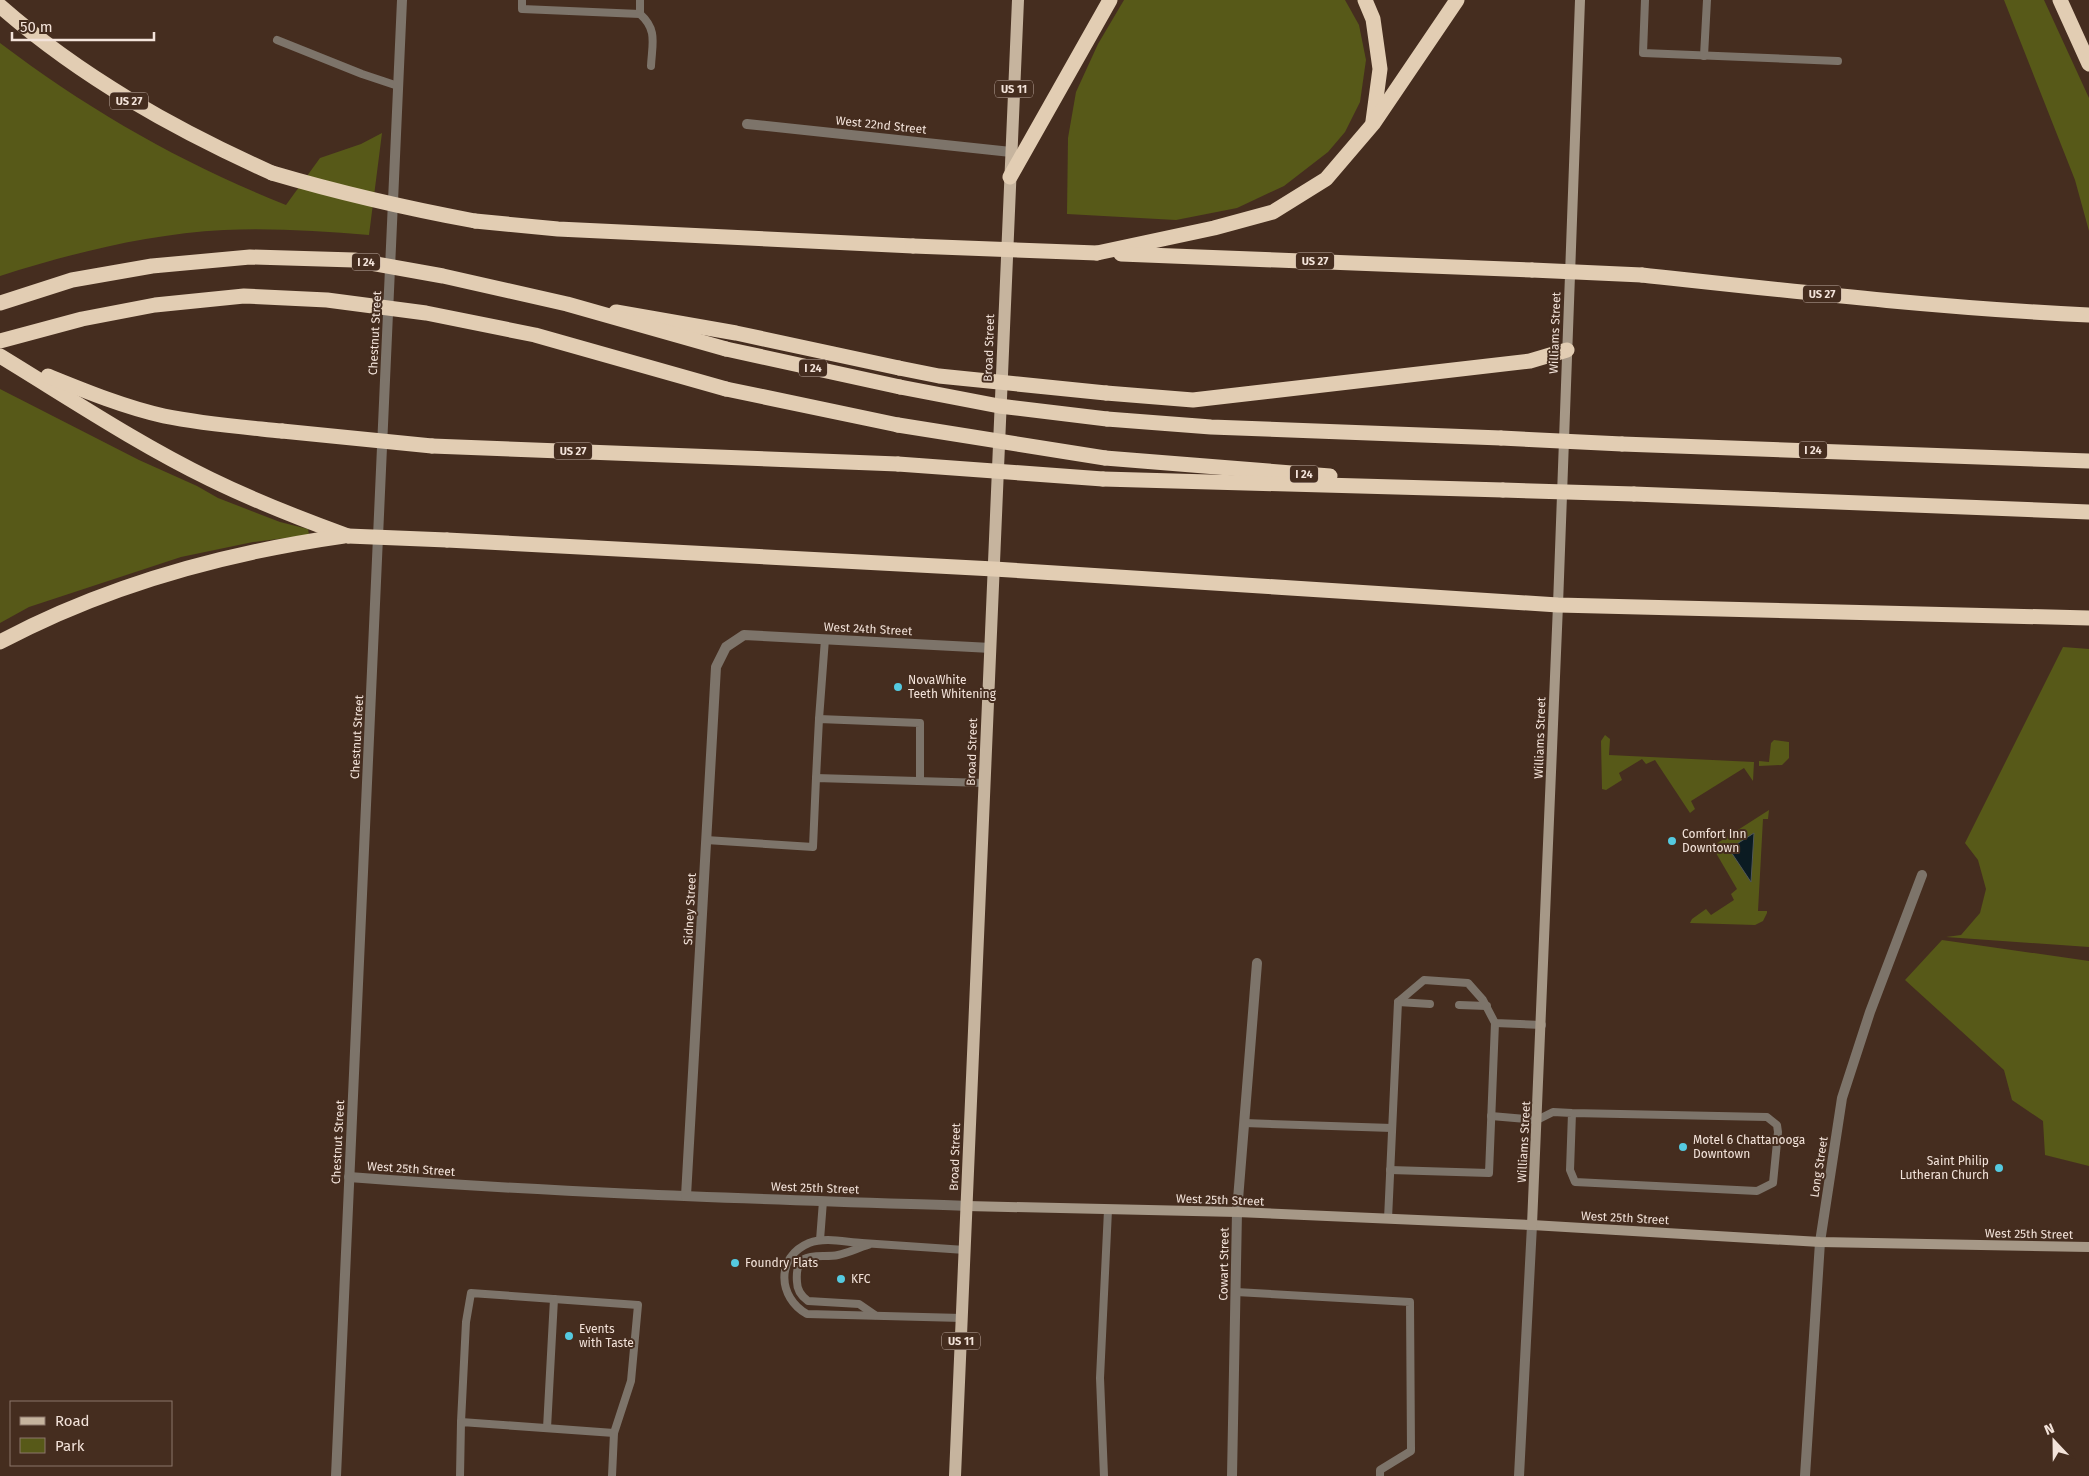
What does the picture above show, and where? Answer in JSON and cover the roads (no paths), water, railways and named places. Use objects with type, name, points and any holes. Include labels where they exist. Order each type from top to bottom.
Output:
[{"type":"highway","points":[[1010,177],[1110,0]]},
{"type":"highway","points":[[1365,0],[1373,19],[1380,69],[1373,124]]},
{"type":"highway","points":[[1097,253],[1214,228],[1273,212],[1326,179],[1373,124],[1458,0]]},
{"type":"highway","points":[[2060,0],[2089,64]]},
{"type":"highway","name":"US 27","points":[[0,6],[97,81],[185,132],[272,173],[353,196],[410,209],[475,220],[510,225],[741,238],[1642,275],[1911,303],[2002,311],[2089,315]]},
{"type":"highway","name":"I 24","points":[[0,303],[72,280],[152,266],[250,257],[354,260],[443,276],[567,304],[726,349],[900,387],[999,406],[1107,419],[1211,427],[2089,461]]},
{"type":"highway","name":"I 24","points":[[0,341],[82,319],[155,305],[244,296],[327,300],[426,312],[535,335],[726,389],[898,425],[1105,458],[1503,490],[2089,512]]},
{"type":"highway","points":[[567,304],[736,332],[939,376],[1193,400],[1530,361],[1567,350]]},
{"type":"highway","points":[[0,356],[166,456],[209,479],[300,519],[348,536]]},
{"type":"highway","name":"US 27","points":[[0,356],[102,398],[163,416],[208,423],[432,446],[898,464],[1103,479],[1503,490]]},
{"type":"highway","points":[[0,642],[49,618],[146,580],[246,553],[348,536],[994,569],[1558,604],[2089,618]]},
{"type":"main road","name":"Broad Street","points":[[955,1476],[1018,0]]},
{"type":"street","name":"Chestnut Street","points":[[336,1476],[402,0]]},
{"type":"street","name":"Williams Street","points":[[1519,1476],[1542,1025],[1580,0]]},
{"type":"street","name":"West 22nd Street","points":[[747,124],[1012,152]]},
{"type":"street","name":"West 24th Street","points":[[744,635],[990,648]]},
{"type":"street","name":"Sidney Street","points":[[686,1196],[716,667],[726,647],[744,635]]},
{"type":"street","name":"Long Street","points":[[1805,1476],[1820,1242],[1842,1098],[1870,1012],[1922,875]]},
{"type":"street","name":"Cowart Street","points":[[1232,1476],[1237,1212],[1257,964]]},
{"type":"street","name":"West 25th Street","points":[[349,1177],[448,1185],[686,1196],[967,1206],[1237,1212],[1532,1225],[1820,1242],[2089,1248]]},
{"type":"lane","points":[[522,0],[522,10],[640,14],[650,23],[653,36],[651,66]]},
{"type":"lane","points":[[640,0],[640,14]]},
{"type":"lane","points":[[1645,0],[1643,53],[1838,61]]},
{"type":"lane","points":[[1704,56],[1707,0]]},
{"type":"lane","points":[[277,40],[362,74],[398,86]]},
{"type":"lane","points":[[706,840],[813,847],[825,639]]},
{"type":"lane","points":[[819,719],[920,723],[920,782]]},
{"type":"lane","points":[[816,778],[985,783]]},
{"type":"lane","points":[[1388,1219],[1390,1170],[1398,1002],[1424,980],[1468,983],[1486,1006],[1495,1024],[1490,1173],[1390,1170]]},
{"type":"lane","points":[[1398,1002],[1430,1004]]},
{"type":"lane","points":[[1459,1005],[1486,1006]]},
{"type":"lane","points":[[1495,1024],[1542,1025]]},
{"type":"lane","points":[[1492,1116],[1537,1120],[1553,1112],[1767,1117],[1776,1125],[1778,1132],[1773,1183],[1757,1191],[1575,1182],[1570,1170],[1572,1113]]},
{"type":"lane","points":[[1244,1123],[1392,1128]]},
{"type":"lane","points":[[820,1240],[823,1201]]},
{"type":"lane","points":[[1104,1476],[1100,1378],[1108,1210]]},
{"type":"lane","points":[[962,1318],[808,1314],[797,1309],[791,1302],[786,1292],[785,1282],[788,1259],[795,1250],[820,1240],[965,1250]]},
{"type":"lane","points":[[872,1244],[836,1256],[815,1255],[805,1258],[798,1267],[796,1276],[799,1293],[808,1301],[859,1304],[876,1316]]},
{"type":"lane","points":[[1236,1292],[1410,1302],[1411,1451],[1380,1470],[1380,1476]]},
{"type":"lane","points":[[460,1476],[466,1322],[471,1293],[638,1305],[631,1381],[614,1433],[612,1476]]},
{"type":"lane","points":[[547,1428],[554,1299]]},
{"type":"lane","points":[[461,1422],[614,1433]]},
{"type":"water","points":[[1754,833],[1751,882],[1729,849]]},
{"type":"place","name":"NovaWhite Teeth Whitening","points":[[898,687]]},
{"type":"place","name":"Comfort Inn Downtown","points":[[1672,841]]},
{"type":"place","name":"Motel 6 Chattanooga Downtown","points":[[1683,1147]]},
{"type":"place","name":"Saint Philip Lutheran Church","points":[[1999,1168]]},
{"type":"place","name":"Foundry Flats","points":[[735,1263]]},
{"type":"place","name":"KFC","points":[[841,1279]]},
{"type":"place","name":"Events with Taste","points":[[569,1336]]}]
